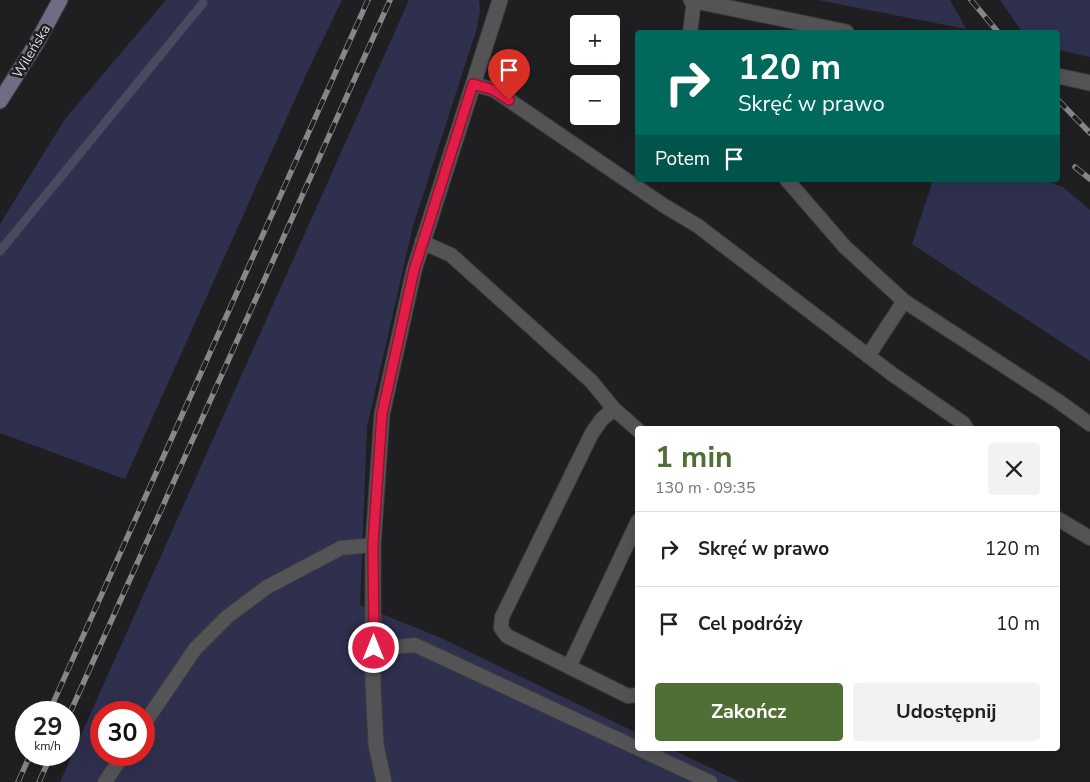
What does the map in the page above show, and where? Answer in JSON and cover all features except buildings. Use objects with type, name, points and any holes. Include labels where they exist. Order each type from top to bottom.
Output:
[{"type":"street","points":[[58,3],[73,0]]},
{"type":"street","points":[[384,782],[376,745],[373,544],[382,414],[396,342],[414,270],[500,0]]},
{"type":"street","points":[[692,0],[836,30]]},
{"type":"street","name":"Wileńska","points":[[0,101],[36,44],[58,3]]},
{"type":"street","points":[[1060,76],[1090,83]]},
{"type":"lane","points":[[690,30],[692,0]]},
{"type":"lane","points":[[473,84],[494,90],[663,205],[698,226],[868,356],[965,426]]},
{"type":"lane","points":[[789,182],[846,246],[904,301],[1058,401],[1090,424]]},
{"type":"lane","points":[[422,242],[452,254],[591,381],[614,409],[635,427]]},
{"type":"lane","points":[[868,356],[904,301]]},
{"type":"lane","points":[[614,409],[602,419],[592,433],[502,617],[501,628],[507,636],[628,696],[635,695]]},
{"type":"lane","points":[[1060,520],[1090,538]]},
{"type":"lane","points":[[569,667],[635,527]]},
{"type":"lane","points":[[155,708],[195,648],[227,617],[267,587],[342,548],[373,544]]},
{"type":"lane","points":[[374,648],[415,646],[635,747]]},
{"type":"lane","points":[[643,751],[710,782]]},
{"type":"lane","points":[[105,782],[116,766]]},
{"type":"shaded area","points":[[166,0],[342,0],[310,66],[125,479],[0,433],[0,224],[65,119]]},
{"type":"shaded area","points":[[409,0],[479,0],[480,10],[477,28],[413,226],[367,427],[360,605],[441,638],[635,732],[635,751],[675,751],[740,782],[60,782],[67,766],[80,766],[80,737],[90,715],[90,766],[155,766],[155,701],[96,701]]},
{"type":"shaded area","points":[[818,0],[950,0],[966,29]]},
{"type":"shaded area","points":[[1000,0],[1090,0],[1090,57],[1060,50],[1060,30],[1021,30]]},
{"type":"shaded area","points":[[932,182],[1049,182],[1063,187],[1090,210],[1090,361],[912,244]]},
{"type":"waterway","points":[[0,251],[203,3]]},
{"type":"railway","points":[[54,701],[368,0]]},
{"type":"railway","points":[[75,701],[390,0]]},
{"type":"railway","points":[[971,0],[996,30]]},
{"type":"railway","points":[[1060,102],[1090,133]]},
{"type":"railway","points":[[1075,167],[1090,179]]},
{"type":"railway","points":[[18,782],[25,766]]},
{"type":"railway","points":[[39,782],[46,766]]},
{"type":"route","points":[[374,648],[373,544],[382,414],[396,342],[414,270],[473,84],[494,90],[509,100]]}]
